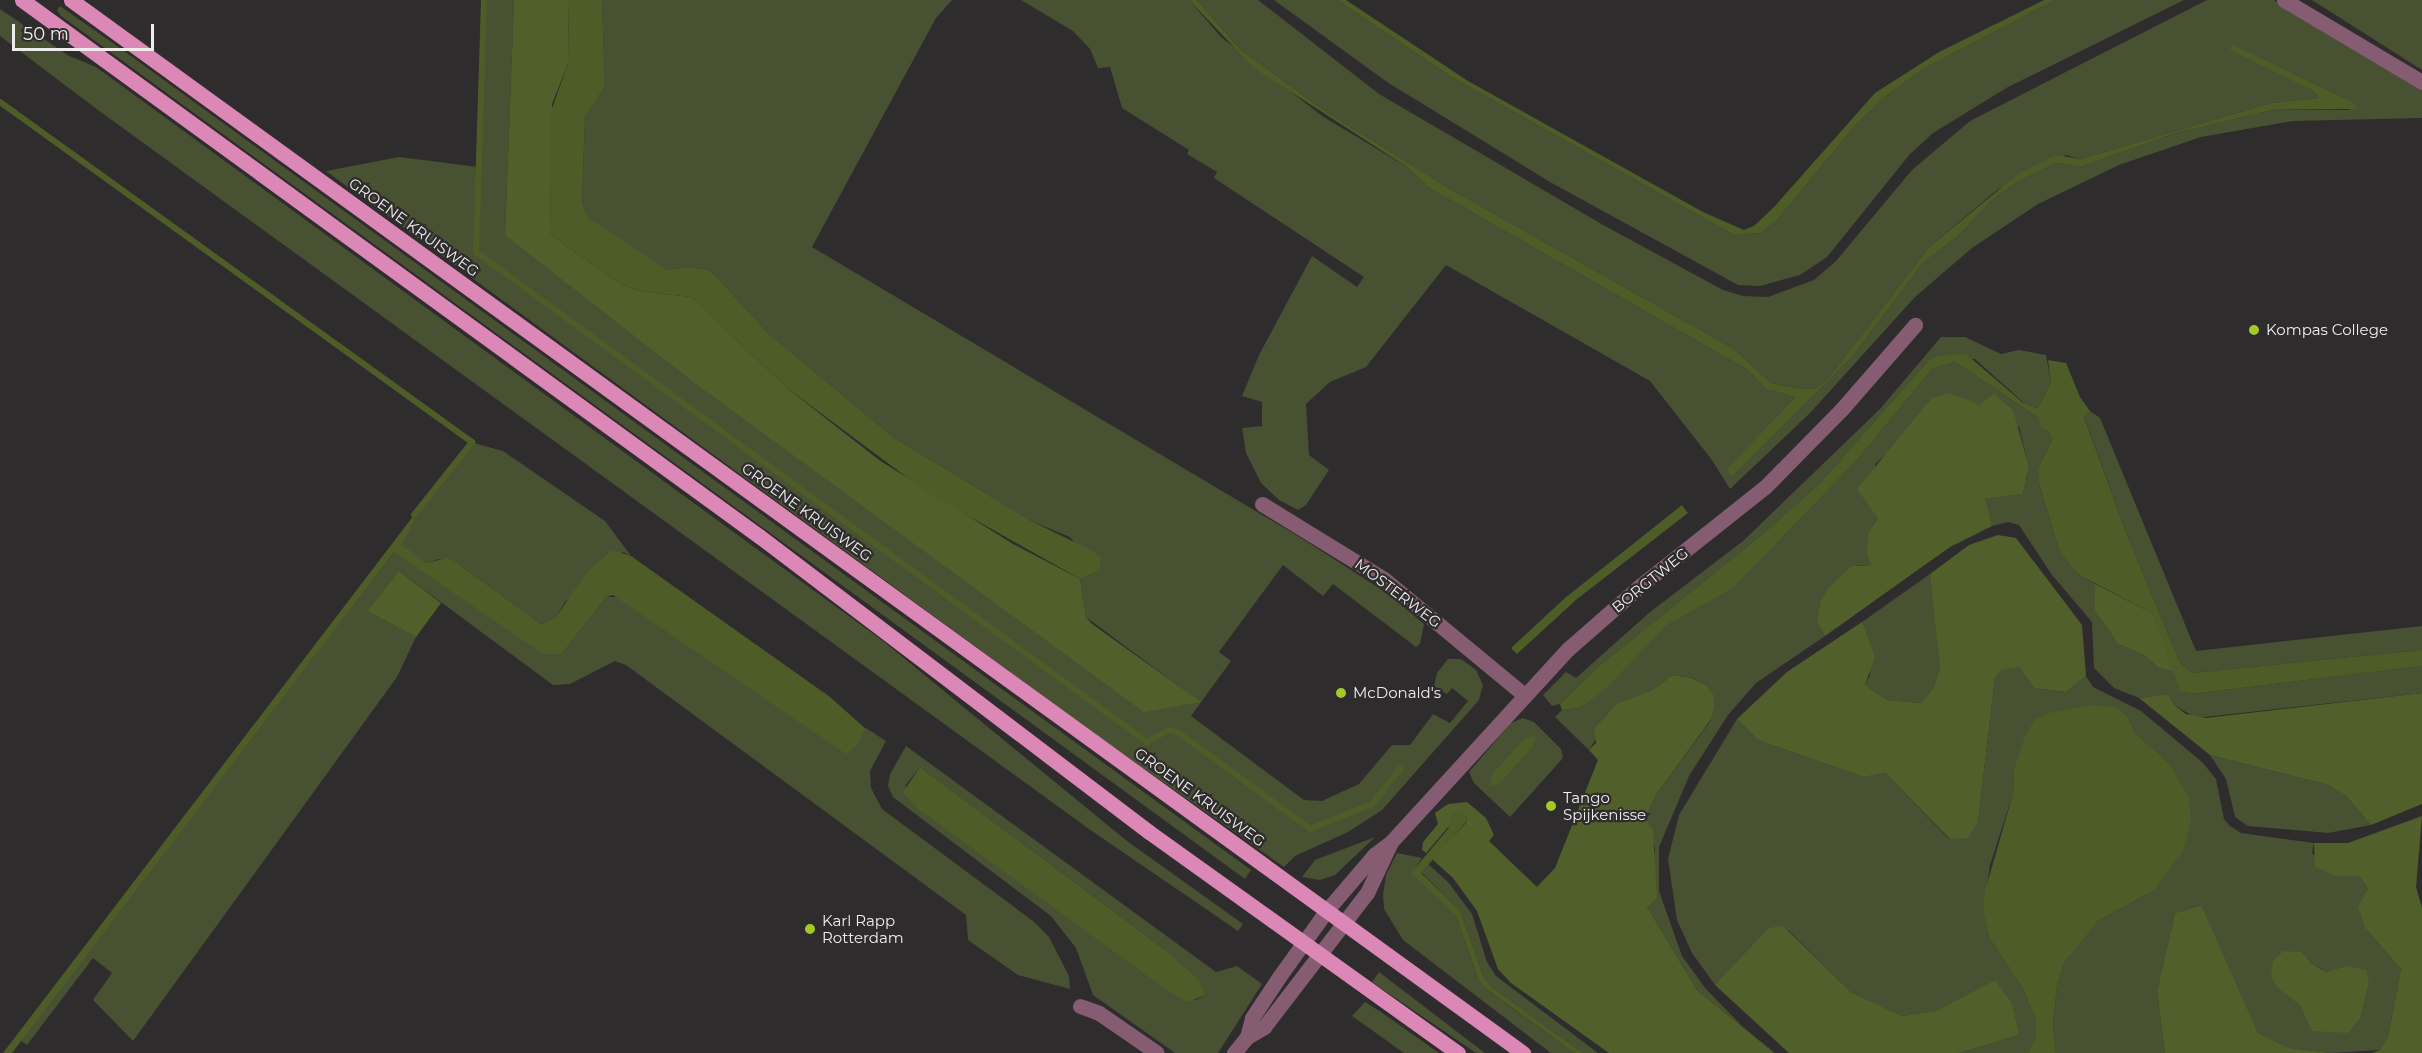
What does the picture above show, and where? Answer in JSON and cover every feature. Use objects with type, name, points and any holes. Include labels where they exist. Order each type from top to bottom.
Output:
[{"type":"main road","points":[[22,0],[759,536],[1302,945],[1458,1053]]},
{"type":"main road","name":"GROENE KRUISWEG","points":[[71,0],[1522,1053]]},
{"type":"street","points":[[2284,0],[2422,82]]},
{"type":"street","name":"BORGTWEG","points":[[1247,1037],[1252,1018],[1327,910],[1374,855],[1391,842],[1524,695],[1568,649],[1640,586],[1765,487],[1841,410],[1915,325]]},
{"type":"street","name":"MOSTERWEG","points":[[1262,504],[1384,579],[1524,695]]},
{"type":"street","name":"BORGTWEG","points":[[1247,1037],[1264,1027],[1345,923],[1367,893],[1391,842]]},
{"type":"street","points":[[1080,1006],[1100,1013],[1157,1053]]},
{"type":"street","points":[[1234,1053],[1247,1037]]},
{"type":"shaded area","points":[[484,0],[514,0],[505,235],[1200,702],[1086,617],[1080,579],[1099,571],[1070,537],[1031,521],[893,437],[769,334],[710,270],[686,267],[667,270],[651,263],[589,218],[582,203],[585,115],[605,86],[602,0],[952,0],[936,18],[812,247],[1306,541],[1388,594],[1424,624],[1420,644],[1416,647],[1333,584],[1323,596],[1283,565],[1219,652],[1231,661],[1191,716],[1304,800],[1322,801],[1359,784],[1392,745],[1410,745],[1433,714],[1450,723],[1468,701],[1452,688],[1447,694],[1434,686],[1437,673],[1448,659],[1461,659],[1476,670],[1483,685],[1479,700],[1382,810],[1348,832],[1295,856],[1284,867],[1095,734],[326,171],[399,157],[478,167]]},
{"type":"shaded area","points":[[514,0],[568,0],[569,61],[552,104],[550,234],[622,285],[645,292],[692,297],[787,388],[879,460],[1013,544],[1080,579],[1086,617],[1092,624],[1201,702],[1144,712],[696,384],[505,235]]},
{"type":"shaded area","points":[[568,0],[602,0],[605,86],[585,116],[582,203],[589,218],[667,270],[686,267],[710,270],[769,334],[893,437],[1031,521],[1093,551],[1101,558],[1099,571],[1080,579],[928,493],[787,388],[692,297],[645,292],[622,285],[550,234],[551,111],[569,61]]},
{"type":"shaded area","points":[[1021,0],[1189,0],[1221,37],[1322,116],[1407,167],[1428,187],[1748,370],[1766,389],[1795,397],[1728,469],[1732,477],[1852,357],[1923,263],[1958,236],[1991,201],[2019,181],[2056,163],[2080,167],[2176,133],[2277,109],[2349,110],[2355,103],[2232,44],[2314,91],[2318,98],[2271,103],[2080,159],[2066,155],[1997,190],[1928,248],[1832,374],[1817,388],[1801,389],[1771,383],[1734,349],[1452,190],[1323,110],[1240,49],[1197,0],[1258,0],[1379,94],[1605,226],[1723,290],[1743,296],[1768,297],[1814,280],[1836,261],[1912,170],[1970,121],[2207,0],[2274,0],[2422,91],[2422,118],[2293,121],[2201,137],[2119,165],[2038,204],[1972,248],[1915,297],[1810,413],[1730,489],[1712,460],[1650,381],[1446,265],[1366,367],[1330,382],[1306,404],[1309,455],[1329,470],[1306,505],[1298,510],[1279,500],[1261,483],[1246,453],[1242,428],[1262,426],[1262,402],[1242,396],[1259,355],[1312,256],[1357,287],[1364,277],[1214,178],[1217,172],[1187,154],[1189,150],[1122,108],[1110,67],[1098,68],[1090,49],[1073,31]]},
{"type":"shaded area","points":[[1189,0],[1197,0],[1240,49],[1323,110],[1452,190],[1734,349],[1771,383],[1801,389],[1817,388],[1832,374],[1928,248],[2018,174],[2056,155],[2080,159],[2271,103],[2318,98],[2314,91],[2230,50],[2232,44],[2355,103],[2357,109],[2277,109],[2176,133],[2080,167],[2056,163],[2019,181],[1991,201],[1958,236],[1923,263],[1852,357],[1732,477],[1727,469],[1795,397],[1766,389],[1748,370],[1428,187],[1407,167],[1254,68]]},
{"type":"shaded area","points":[[1274,0],[1337,0],[1450,76],[1734,235],[1761,233],[1778,219],[1857,123],[1886,96],[1923,69],[2055,0],[2184,0],[2008,87],[1933,133],[1910,154],[1827,257],[1800,275],[1760,286],[1738,285],[1550,182],[1387,82]]},
{"type":"shaded area","points":[[1337,0],[1346,0],[1468,81],[1703,212],[1744,230],[1754,226],[1775,206],[1875,93],[1939,52],[2044,0],[2055,0],[1923,69],[1886,96],[1857,123],[1778,219],[1761,233],[1734,235],[1450,76]]},
{"type":"shaded area","points":[[2312,0],[2422,0],[2422,70]]},
{"type":"shaded area","points":[[60,6],[1251,870],[1245,879],[61,16],[57,10]]},
{"type":"shaded area","points":[[0,9],[69,56],[96,67],[883,641],[1127,841],[1243,924],[1238,931],[1089,829],[98,110],[0,36]]},
{"type":"shaded area","points":[[1941,337],[1965,337],[2001,354],[2019,350],[2046,355],[2051,382],[2038,408],[2023,402],[1975,359],[1928,361],[1819,484],[1763,534],[1599,666],[1560,704],[1552,706],[1543,695],[1566,672],[1576,678],[1650,612],[1743,541],[1880,409]]},
{"type":"shaded area","points":[[1966,354],[2022,402],[2038,408],[2051,382],[2048,360],[2066,363],[2080,397],[2090,411],[2084,417],[2127,535],[2180,663],[2192,673],[2422,650],[2422,666],[2191,694],[2180,691],[2152,613],[2079,575],[2060,553],[2039,484],[2039,466],[2052,440],[2049,431],[2041,428],[2039,418],[1955,362],[1932,369],[1858,459],[1734,587],[1666,626],[1608,686],[1580,708],[1562,710],[1560,704],[1599,666],[1763,534],[1819,484],[1928,361],[1939,356]]},
{"type":"shaded area","points":[[1955,362],[2039,418],[2049,431],[2052,440],[2039,466],[2039,484],[2060,553],[2079,575],[2095,584],[2095,611],[2118,644],[2142,654],[2159,668],[2176,672],[2181,691],[2191,694],[2422,666],[2422,693],[2196,718],[2174,705],[2168,694],[2139,698],[2114,688],[2094,668],[2092,622],[2052,575],[2019,525],[2008,522],[1992,526],[1984,499],[2023,494],[2029,468],[2019,427],[1978,407],[1931,399],[1896,446],[1875,464],[1878,518],[1868,533],[1872,565],[1857,565],[1817,623],[1825,636],[1756,683],[1728,715],[1689,776],[1659,847],[1659,891],[1682,956],[1706,989],[1742,1026],[1774,1053],[1697,990],[1647,907],[1655,848],[1645,819],[1656,795],[1711,720],[1706,685],[1693,678],[1673,675],[1652,690],[1618,703],[1589,750],[1555,717],[1562,710],[1580,708],[1666,626],[1734,586],[1858,459],[1932,369]]},
{"type":"shaded area","points":[[1947,393],[1973,401],[1978,406],[1994,394],[2013,410],[2029,467],[2023,494],[1985,499],[1992,526],[1950,547],[1825,636],[1817,623],[1821,600],[1830,586],[1852,566],[1872,565],[1867,554],[1868,533],[1878,518],[1857,489],[1931,399]]},
{"type":"shaded area","points":[[2090,411],[2100,418],[2196,651],[2422,626],[2422,650],[2192,673],[2180,663],[2127,535],[2084,416]]},
{"type":"shaded area","points":[[470,442],[503,451],[605,521],[631,556],[623,552],[565,602],[556,617],[541,624],[457,563],[439,559],[426,563],[414,555],[400,543],[415,521],[414,515]]},
{"type":"shaded area","points":[[1682,505],[1688,513],[1577,599],[1517,654],[1511,648],[1565,598]]},
{"type":"shaded area","points":[[414,515],[415,521],[401,544],[426,563],[447,558],[457,563],[541,624],[556,617],[588,571],[612,550],[631,556],[830,697],[866,729],[857,745],[846,754],[613,595],[606,597],[562,654],[543,654],[394,552],[12,1053],[3,1053]]},
{"type":"shaded area","points":[[1998,535],[2016,538],[2082,625],[2086,676],[2066,692],[2034,688],[2019,667],[2001,670],[1995,678],[1978,821],[1968,838],[1950,839],[1885,773],[1864,777],[1758,740],[1737,719],[1787,672],[1862,622],[1875,657],[1865,685],[1887,700],[1921,703],[1934,687],[1940,667],[1930,574],[1969,545]]},
{"type":"shaded area","points":[[394,552],[562,654],[606,597],[618,597],[857,745],[866,728],[886,741],[870,771],[871,788],[882,809],[1033,921],[1049,937],[1069,976],[1070,989],[1018,975],[968,940],[966,915],[626,665],[615,661],[570,684],[553,685],[399,571],[367,611],[416,637],[397,677],[133,1041],[93,1000],[112,973],[93,958],[27,1045],[20,1040]]},
{"type":"shaded area","points":[[399,571],[441,603],[416,637],[367,611]]},
{"type":"shaded area","points":[[1930,574],[1939,639],[1940,667],[1934,687],[1921,703],[1887,700],[1865,685],[1870,675],[1862,622]]},
{"type":"shaded area","points":[[2095,584],[2152,613],[2176,672],[2159,668],[2142,654],[2118,644],[2095,611]]},
{"type":"shaded area","points":[[2019,667],[2034,688],[2066,692],[2086,676],[2093,687],[2141,711],[2202,762],[2216,779],[2224,819],[2230,826],[2241,833],[2314,843],[2312,853],[2335,876],[2359,876],[2368,889],[2366,929],[2401,969],[2388,1037],[2380,1050],[2331,1053],[2289,1048],[2258,1033],[2200,905],[2175,913],[2157,991],[2165,1053],[2056,1053],[2053,1026],[2057,986],[2065,961],[2079,939],[2098,921],[2153,891],[2168,762],[2134,732],[2129,719],[2014,770],[2013,794],[1990,865],[1983,913],[1989,937],[2023,989],[2036,1020],[2036,1038],[2027,1053],[1959,1053],[2019,1035],[1995,980],[1935,1011],[1902,1016],[1851,992],[1788,930],[1715,985],[1692,953],[1677,920],[1668,859],[1679,815],[1737,719],[1758,740],[1864,777],[1885,773],[1949,839],[1978,821],[1995,678],[2000,670]],"holes":[[[2302,952],[2312,964],[2328,972],[2345,966],[2369,983],[2360,1019],[2349,1033],[2311,1023],[2300,1005]]]},
{"type":"shaded area","points":[[1673,675],[1692,678],[1706,685],[1714,696],[1714,707],[1711,719],[1656,795],[1645,819],[1653,830],[1657,898],[1647,907],[1697,990],[1774,1053],[1609,1053],[1511,983],[1498,969],[1477,911],[1453,878],[1432,859],[1466,823],[1467,815],[1449,826],[1426,853],[1422,850],[1423,842],[1438,824],[1435,813],[1448,804],[1467,802],[1486,818],[1494,835],[1489,841],[1537,887],[1555,868],[1598,760],[1589,750],[1596,743],[1594,729],[1618,703],[1652,690]]},
{"type":"shaded area","points":[[2422,693],[2422,804],[2371,825],[2346,796],[2329,785],[2210,755],[2139,698],[2168,694],[2174,705],[2186,714],[2206,718]]},
{"type":"shaded area","points":[[2094,705],[2117,708],[2129,719],[2134,732],[2168,762],[2189,797],[2191,820],[2183,850],[2153,891],[2098,921],[2065,961],[2057,986],[2053,1026],[2056,1053],[2027,1053],[2036,1038],[2036,1020],[2023,989],[1989,937],[1983,913],[1985,891],[2013,794],[2014,770],[2025,736],[2035,719],[2049,713]]},
{"type":"shaded area","points":[[1523,718],[1534,722],[1561,749],[1563,758],[1510,817],[1474,783],[1469,772],[1511,723]]},
{"type":"shaded area","points":[[1536,736],[1533,746],[1500,783],[1491,786],[1491,776],[1525,738]]},
{"type":"shaded area","points":[[906,746],[1216,972],[1237,966],[1262,984],[1218,1053],[1175,1053],[1093,995],[1076,948],[1051,916],[893,797],[888,786],[890,774]],"holes":[[[920,767],[1165,950],[1206,995],[1196,1000],[1164,988],[905,786]]]},
{"type":"shaded area","points":[[2210,755],[2329,785],[2346,796],[2371,825],[2328,833],[2248,826],[2235,817],[2226,779]]},
{"type":"shaded area","points":[[920,767],[1165,950],[1199,980],[1206,995],[1187,1002],[1164,988],[917,808],[903,792]]},
{"type":"shaded area","points":[[1457,811],[1467,815],[1466,822],[1421,873],[1460,910],[1483,976],[1493,988],[1583,1053],[1574,1053],[1485,988],[1479,981],[1456,916],[1411,873],[1448,829],[1452,814]]},
{"type":"shaded area","points":[[2422,816],[2416,887],[2422,908],[2422,1053],[2372,1053],[2380,1050],[2388,1037],[2401,969],[2366,929],[2358,907],[2368,889],[2359,876],[2335,876],[2315,867],[2314,843],[2348,843]]},
{"type":"shaded area","points":[[1375,837],[1335,875],[1320,880],[1302,877],[1315,860]]},
{"type":"shaded area","points":[[1397,853],[1422,858],[1412,873],[1456,916],[1479,981],[1486,989],[1574,1053],[1551,1053],[1403,940],[1384,909],[1383,895],[1386,875]]},
{"type":"shaded area","points":[[1428,864],[1448,882],[1472,914],[1487,962],[1496,976],[1598,1053],[1583,1053],[1493,988],[1483,976],[1460,910],[1421,872]]},
{"type":"shaded area","points":[[2201,905],[2258,1033],[2289,1048],[2331,1053],[2165,1053],[2157,991],[2175,913]]},
{"type":"shaded area","points":[[1783,926],[1851,992],[1902,1016],[1935,1011],[1995,980],[2012,1004],[2019,1035],[1959,1053],[1789,1053],[1715,985],[1769,928]]},
{"type":"shaded area","points":[[2283,951],[2302,952],[2312,964],[2327,972],[2345,966],[2366,970],[2369,983],[2360,1019],[2349,1033],[2312,1031],[2300,1005],[2279,989],[2271,977],[2273,961]]},
{"type":"shaded area","points":[[1379,972],[1485,1053],[1476,1053],[1372,982]]},
{"type":"shaded area","points":[[1365,1002],[1439,1053],[1404,1053],[1352,1016]]},
{"type":"waterway","points":[[484,0],[476,252],[1147,742],[1169,730],[1179,733],[1310,829],[1372,804],[1400,769]]},
{"type":"waterway","points":[[0,102],[472,442],[414,515]]},
{"type":"place","name":"Kompas College","points":[[2254,330]]},
{"type":"place","name":"McDonald's","points":[[1341,693]]},
{"type":"place","name":"Tango Spijkenisse","points":[[1551,806]]},
{"type":"place","name":"Karl Rapp Rotterdam","points":[[810,929]]}]
